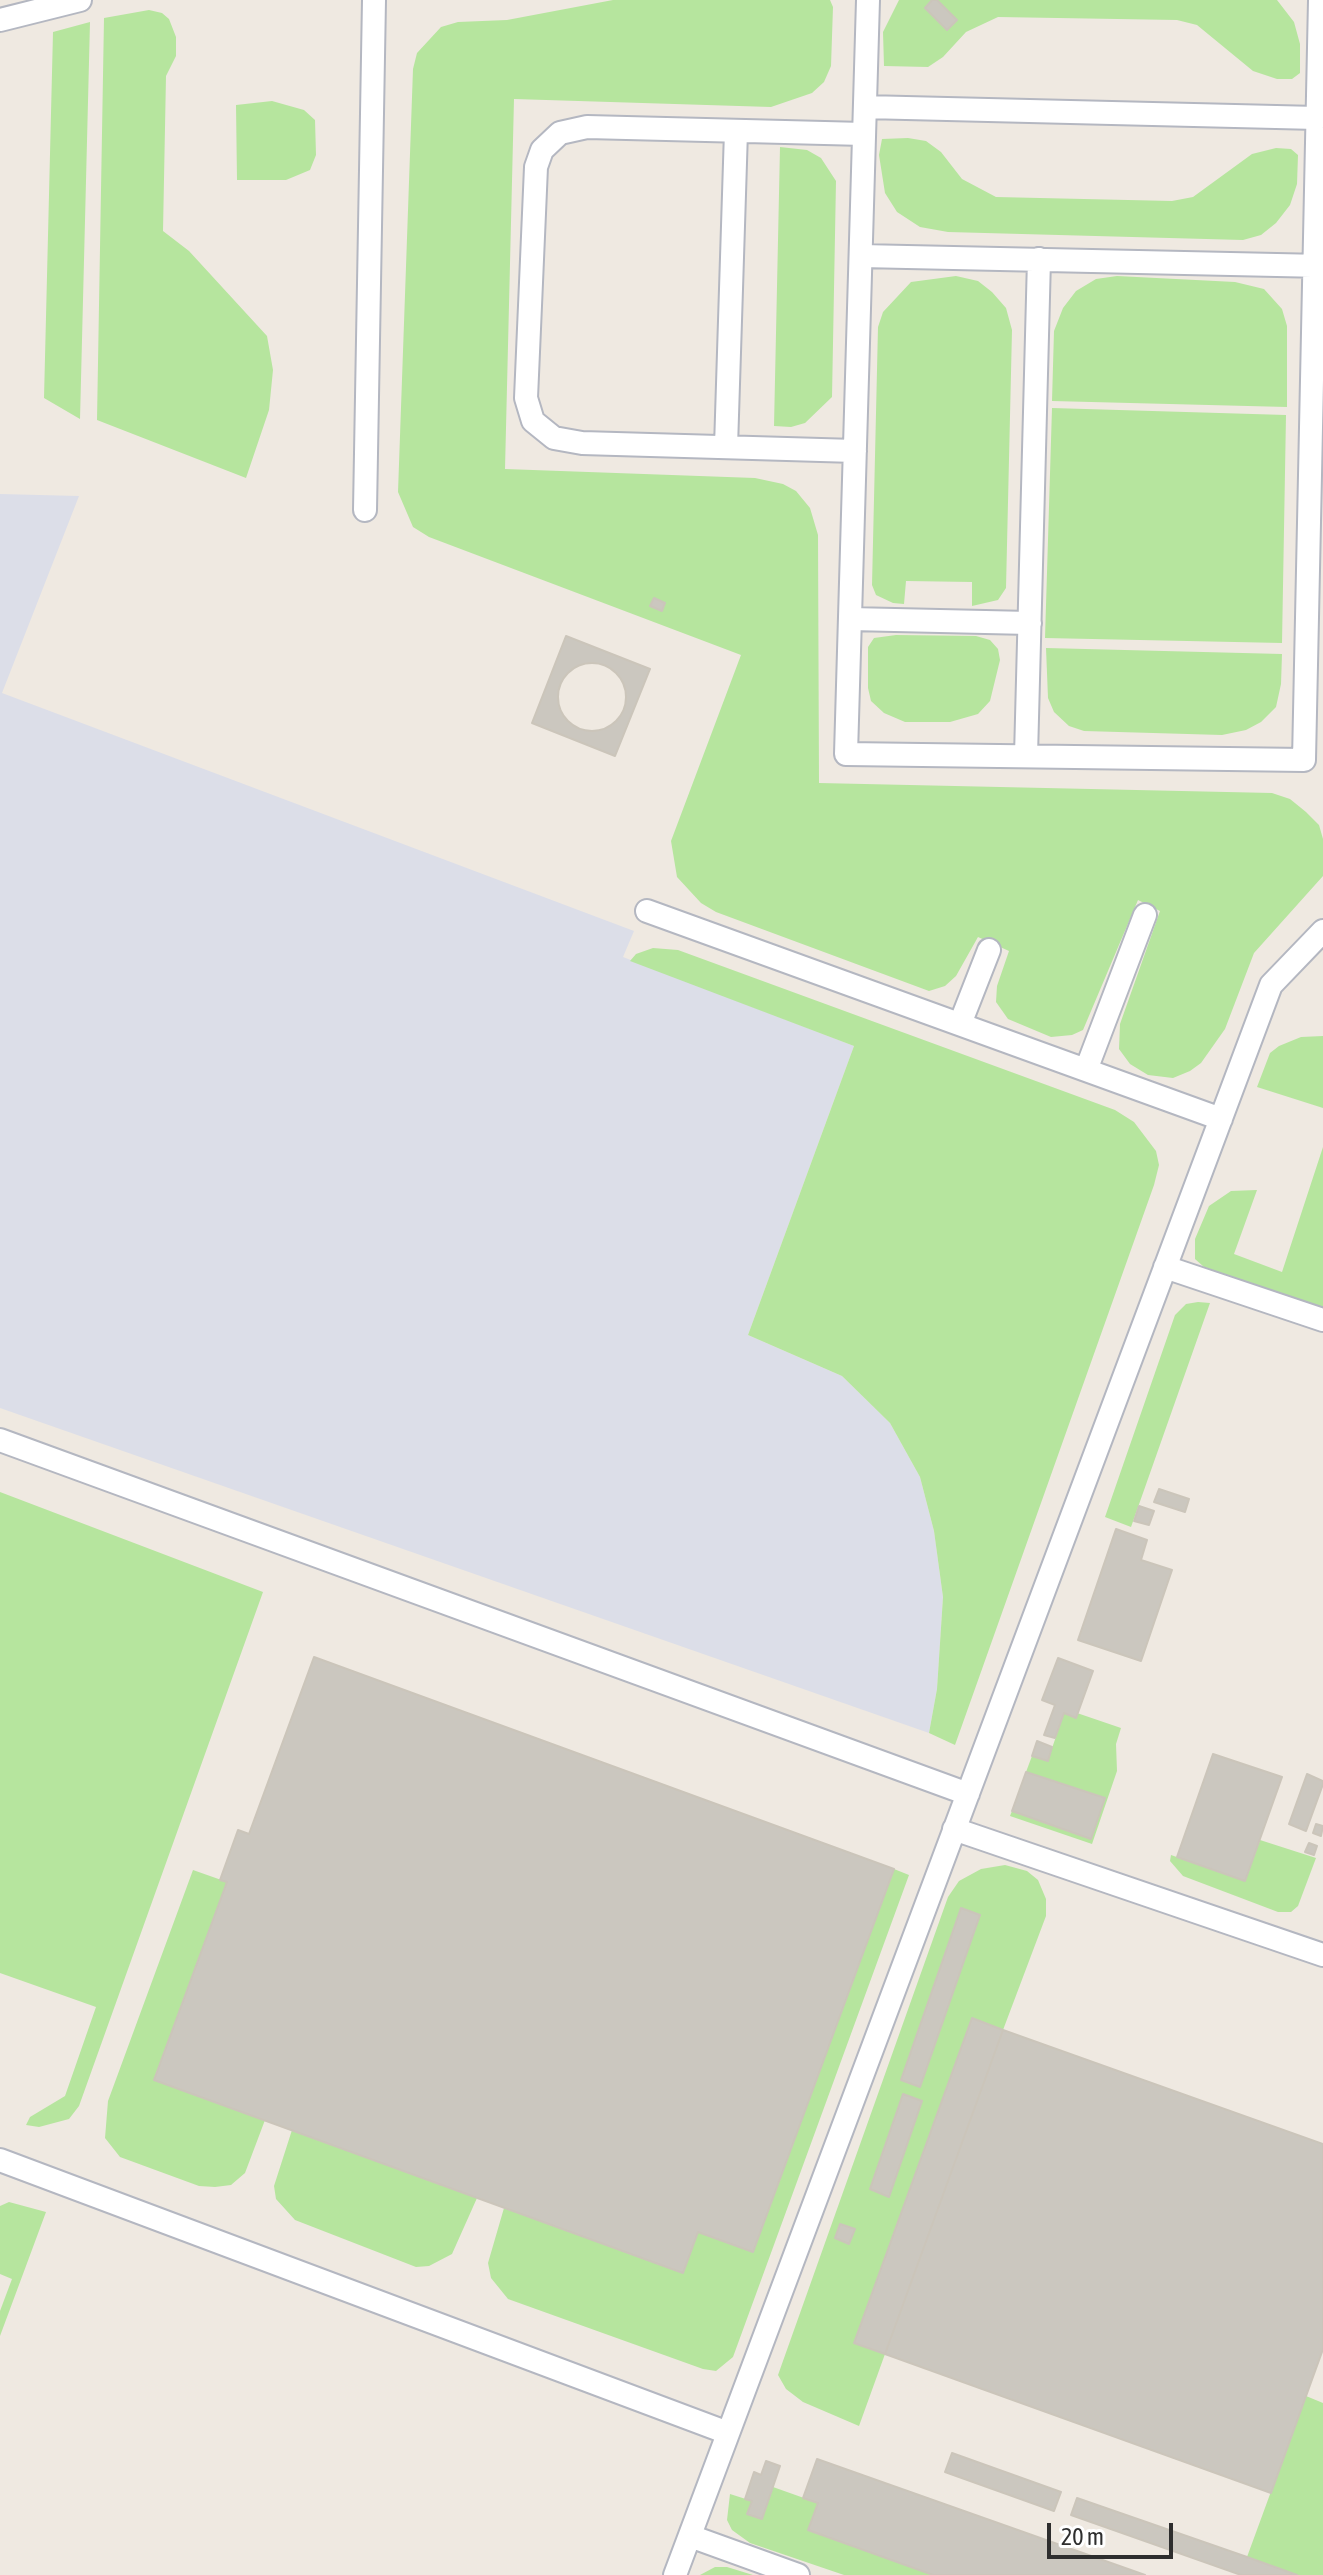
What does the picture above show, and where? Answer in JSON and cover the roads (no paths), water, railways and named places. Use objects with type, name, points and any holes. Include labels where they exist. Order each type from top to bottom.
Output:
[{"type":"lane","points":[[0,20],[80,0]]},
{"type":"lane","points":[[365,510],[374,0]]},
{"type":"lane","points":[[868,0],[846,754],[1304,760],[1318,266],[1320,0]]},
{"type":"lane","points":[[865,107],[1317,118]]},
{"type":"lane","points":[[855,451],[582,443],[554,438],[533,421],[526,398],[536,167],[542,150],[560,133],[587,127],[864,134]]},
{"type":"lane","points":[[726,447],[736,131]]},
{"type":"lane","points":[[861,256],[1318,266]]},
{"type":"lane","points":[[1026,756],[1039,259]]},
{"type":"lane","points":[[850,619],[1030,623]]},
{"type":"lane","points":[[647,911],[1221,1119]]},
{"type":"lane","points":[[1086,1070],[1145,915]]},
{"type":"lane","points":[[675,2575],[1271,985],[1323,931]]},
{"type":"lane","points":[[960,1024],[989,950]]},
{"type":"lane","points":[[1165,1267],[1323,1320]]},
{"type":"lane","points":[[0,1440],[968,1794]]},
{"type":"lane","points":[[954,1829],[1323,1955]]},
{"type":"lane","points":[[0,2160],[728,2433]]},
{"type":"lane","points":[[690,2536],[798,2575]]}]
